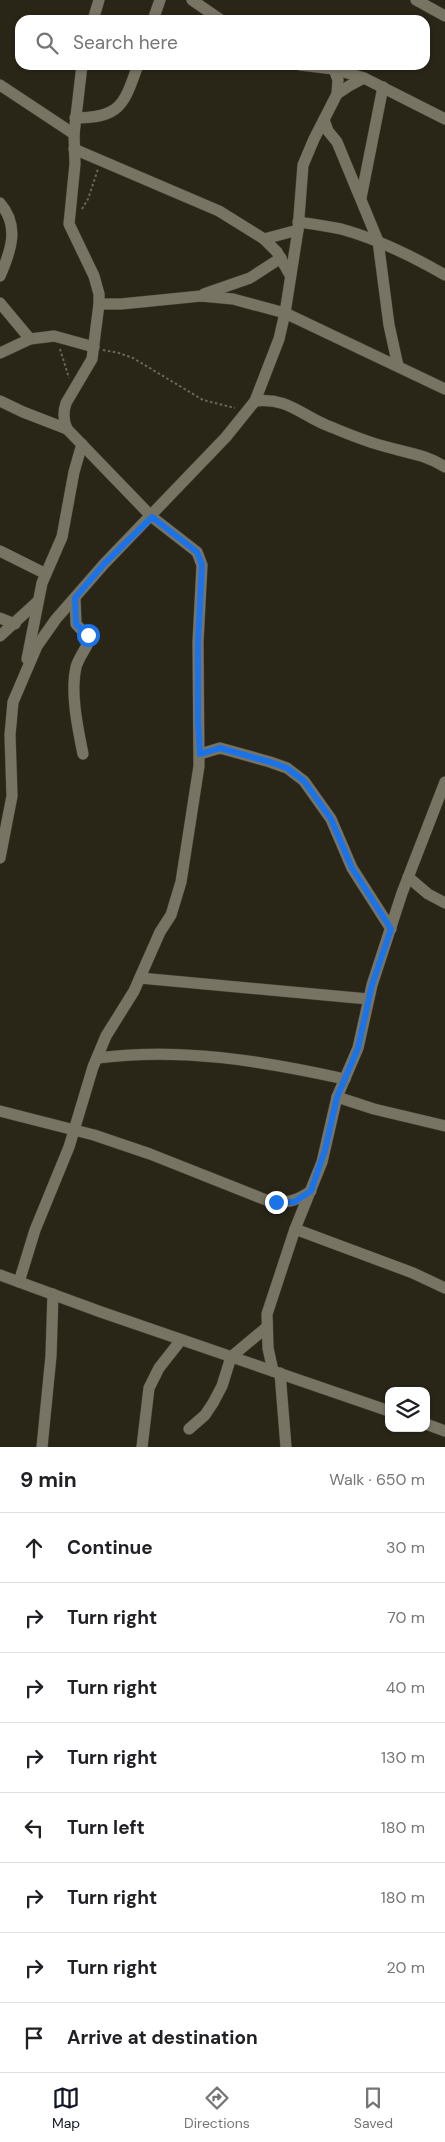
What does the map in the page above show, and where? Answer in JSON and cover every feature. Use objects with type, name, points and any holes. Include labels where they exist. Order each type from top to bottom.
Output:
[{"type":"street","points":[[94,15],[99,0]]},
{"type":"street","points":[[155,15],[160,0]]},
{"type":"street","points":[[192,0],[214,15]]},
{"type":"street","points":[[416,0],[445,16]]},
{"type":"street","points":[[67,429],[64,409],[73,389],[92,359],[99,304],[99,294],[94,276],[69,224],[75,164],[74,134],[81,70]]},
{"type":"street","points":[[76,118],[105,115],[118,108],[127,94],[136,70]]},
{"type":"street","points":[[24,673],[45,633],[104,564],[152,517],[191,472],[249,411],[255,401],[279,339],[286,313],[298,226],[303,165],[337,94],[338,80],[334,70]]},
{"type":"street","points":[[337,70],[364,78],[445,119]]},
{"type":"street","points":[[337,94],[364,78]]},
{"type":"street","points":[[0,85],[74,134]]},
{"type":"street","points":[[361,198],[383,87]]},
{"type":"street","points":[[324,120],[361,198],[378,241],[388,325],[398,366]]},
{"type":"street","points":[[74,149],[219,211],[264,240],[281,258],[290,275]]},
{"type":"street","points":[[0,203],[8,214],[13,234],[9,255],[0,276]]},
{"type":"street","points":[[264,240],[298,226],[341,229],[378,241],[420,260],[445,275]]},
{"type":"street","points":[[200,296],[256,275],[281,258]]},
{"type":"street","points":[[99,304],[121,304],[200,296],[227,298],[286,313],[445,389]]},
{"type":"street","points":[[0,303],[30,339]]},
{"type":"street","points":[[0,353],[30,339],[54,336],[94,346]]},
{"type":"street","points":[[255,401],[269,399],[285,403],[323,424],[386,447],[430,458],[445,467]]},
{"type":"street","points":[[0,401],[67,429],[152,517],[197,552],[202,565],[198,642],[200,754],[186,857],[177,898],[140,978],[106,1036],[74,1130],[35,1230],[19,1282]]},
{"type":"street","points":[[0,858],[12,796],[10,735],[12,712],[24,673],[44,573],[62,537],[74,472],[82,444]]},
{"type":"street","points":[[0,551],[44,573]]},
{"type":"street","points":[[75,598],[76,624],[90,639],[76,667],[74,684],[78,729],[83,754]]},
{"type":"street","points":[[0,636],[38,601]]},
{"type":"street","points":[[0,618],[15,624]]},
{"type":"street","points":[[200,754],[220,748],[287,768],[304,781],[331,819],[352,868],[391,929]]},
{"type":"street","points":[[286,1447],[276,1372],[267,1327],[267,1314],[295,1229],[325,1150],[337,1097],[358,1048],[368,1000],[408,877],[445,782]]},
{"type":"street","points":[[408,877],[428,894],[445,903]]},
{"type":"street","points":[[140,978],[368,1000]]},
{"type":"street","points":[[97,1058],[123,1054],[195,1054],[251,1060],[345,1079]]},
{"type":"street","points":[[337,1097],[374,1109],[445,1126]]},
{"type":"street","points":[[0,1111],[74,1130],[150,1154],[266,1200],[294,1202],[311,1191]]},
{"type":"street","points":[[295,1229],[413,1273],[445,1288]]},
{"type":"street","points":[[0,1275],[181,1340],[385,1410]]},
{"type":"street","points":[[42,1447],[51,1356],[53,1294]]},
{"type":"street","points":[[189,1429],[205,1415],[213,1403],[222,1386],[231,1356],[267,1327]]},
{"type":"street","points":[[142,1447],[149,1388],[159,1368],[181,1340]]},
{"type":"street","points":[[430,1425],[445,1431]]},
{"type":"path","points":[[81,210],[88,199],[101,159]]},
{"type":"path","points":[[54,336],[63,356],[73,389]]},
{"type":"path","points":[[94,346],[132,358],[203,400],[249,411]]},
{"type":"route","points":[[88,635],[76,624],[75,598],[104,564],[152,517],[197,552],[202,565],[198,642],[200,754],[220,748],[287,768],[304,781],[331,819],[352,868],[391,929],[372,985],[358,1048],[337,1097],[325,1150],[311,1191],[294,1202],[276,1202]]}]
